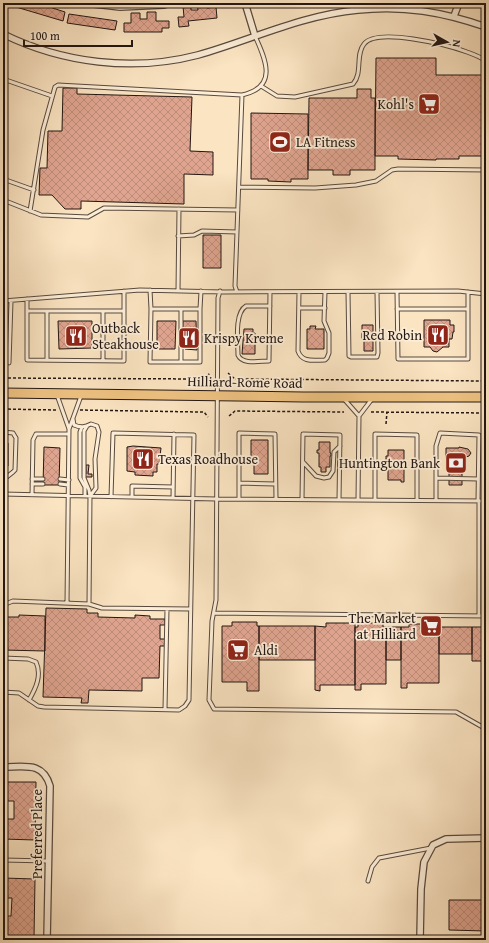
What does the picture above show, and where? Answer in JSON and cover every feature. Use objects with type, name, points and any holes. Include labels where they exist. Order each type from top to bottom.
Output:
[{"type":"main road","name":"Hilliard-Rome Road","points":[[3,393],[486,397]]},
{"type":"street","points":[[85,3],[121,5],[164,5],[171,3]]},
{"type":"street","points":[[245,3],[256,36]]},
{"type":"street","points":[[454,16],[459,3]]},
{"type":"street","points":[[3,34],[24,44],[56,54],[82,60],[126,64],[162,62],[185,58],[308,20],[357,10],[404,9],[454,16],[486,27]]},
{"type":"street","name":"Preferred Place","points":[[3,767],[38,768],[44,772],[50,786],[50,861],[47,940]]},
{"type":"street","points":[[420,940],[421,889],[424,862],[431,848],[433,845],[446,839],[486,838]]},
{"type":"lane","points":[[30,211],[43,130],[55,87],[58,85],[242,95],[251,93],[261,86],[267,73],[266,65],[256,36]]},
{"type":"lane","points":[[261,86],[278,96],[295,97],[353,84],[356,81],[358,74],[361,49],[369,39],[376,37],[403,37],[421,40],[465,51],[486,61]]},
{"type":"lane","points":[[3,79],[52,96]]},
{"type":"lane","points":[[237,292],[235,286],[242,95]]},
{"type":"lane","points":[[239,187],[316,188],[356,185],[376,181],[392,170],[398,169],[486,170]]},
{"type":"lane","points":[[3,179],[34,190]]},
{"type":"lane","points":[[3,200],[41,215],[88,217],[104,208],[238,210]]},
{"type":"lane","points":[[178,291],[179,209]]},
{"type":"lane","points":[[178,236],[194,235],[202,231],[237,232]]},
{"type":"lane","points":[[150,290],[150,362],[200,362],[201,291]]},
{"type":"lane","points":[[3,301],[150,290],[237,292],[468,292],[486,294]]},
{"type":"lane","points":[[27,299],[27,360],[124,361],[124,291]]},
{"type":"lane","points":[[220,291],[218,298],[216,600],[212,621],[209,700],[214,709],[456,712],[486,729]]},
{"type":"lane","points":[[270,292],[270,306],[270,361],[244,361],[239,358],[238,355],[238,318],[241,311],[246,306],[270,306]]},
{"type":"lane","points":[[299,292],[298,351],[303,358],[307,360],[325,360],[329,353],[329,333],[324,321],[325,292]]},
{"type":"lane","points":[[348,292],[348,352],[351,357],[377,357],[377,292]]},
{"type":"lane","points":[[397,292],[398,359],[468,359],[468,292]]},
{"type":"lane","points":[[9,364],[11,300]]},
{"type":"lane","points":[[299,308],[325,308]]},
{"type":"lane","points":[[150,309],[200,309]]},
{"type":"lane","points":[[181,309],[181,362]]},
{"type":"lane","points":[[397,309],[467,309]]},
{"type":"lane","points":[[47,311],[47,360]]},
{"type":"lane","points":[[103,311],[103,361]]},
{"type":"lane","points":[[27,312],[124,311]]},
{"type":"lane","points":[[57,393],[69,429],[67,603]]},
{"type":"lane","points":[[69,429],[82,394]]},
{"type":"lane","points":[[342,397],[359,416]]},
{"type":"lane","points":[[358,500],[359,416],[374,397]]},
{"type":"lane","points":[[73,419],[74,425],[82,427],[91,424],[97,426],[99,432],[95,459],[96,488],[90,496]]},
{"type":"lane","points":[[87,426],[84,431],[84,478],[90,496],[89,604]]},
{"type":"lane","points":[[82,427],[80,432],[80,478],[84,487],[85,496]]},
{"type":"lane","points":[[3,432],[13,432],[16,438],[16,465],[13,472],[3,480]]},
{"type":"lane","points":[[3,692],[19,693],[38,706],[44,707],[179,710],[185,706],[188,700],[194,435],[113,433],[111,497]]},
{"type":"lane","points":[[239,499],[239,433],[275,434],[276,499]]},
{"type":"lane","points":[[436,500],[436,446],[440,433],[479,435],[479,616]]},
{"type":"lane","points":[[32,495],[33,440],[36,434],[69,434]]},
{"type":"lane","points":[[172,498],[174,434]]},
{"type":"lane","points":[[302,499],[303,434],[340,435],[339,500]]},
{"type":"lane","points":[[375,500],[375,434],[417,435],[417,500]]},
{"type":"lane","points":[[302,462],[316,476],[324,478],[329,477],[334,472],[334,452],[340,445]]},
{"type":"lane","points":[[3,474],[10,474]]},
{"type":"lane","points":[[436,478],[478,479]]},
{"type":"lane","points":[[32,479],[43,479]]},
{"type":"lane","points":[[60,480],[69,480]]},
{"type":"lane","points":[[32,484],[43,484]]},
{"type":"lane","points":[[60,484],[68,485]]},
{"type":"lane","points":[[239,484],[275,484]]},
{"type":"lane","points":[[132,497],[132,486],[173,487]]},
{"type":"lane","points":[[3,494],[216,499],[486,501]]},
{"type":"lane","points":[[3,605],[13,601],[89,604],[102,608],[191,608]]},
{"type":"lane","points":[[165,709],[167,608]]},
{"type":"lane","points":[[214,613],[486,616]]},
{"type":"lane","points":[[3,658],[28,658],[36,662],[38,667],[37,687],[29,700]]},
{"type":"lane","points":[[368,881],[372,867],[379,858],[431,848]]},
{"type":"lane","points":[[3,860],[50,861]]},
{"type":"path","points":[[3,378],[200,379],[206,377],[210,373]]},
{"type":"path","points":[[228,373],[235,379],[486,381]]},
{"type":"path","points":[[3,409],[63,411]]},
{"type":"path","points":[[75,411],[204,412],[208,417]]},
{"type":"path","points":[[229,416],[235,411],[344,412]]},
{"type":"path","points":[[371,412],[486,413]]},
{"type":"path","points":[[386,424],[387,412]]},
{"type":"building","points":[[17,3],[37,3],[65,12],[63,21],[16,7]]},
{"type":"building","points":[[197,3],[206,3],[207,8],[216,7],[217,18],[188,21],[189,26],[179,27],[178,17],[184,17],[183,6],[191,5],[191,10],[198,10]]},
{"type":"building","points":[[147,12],[156,12],[156,21],[169,21],[169,28],[162,28],[162,32],[124,32],[124,23],[131,23],[131,13],[140,13],[140,19],[147,19]]},
{"type":"building","points":[[69,14],[117,21],[115,30],[67,23]]},
{"type":"building","name":"Kohl's","points":[[376,58],[436,58],[436,75],[482,75],[482,156],[459,156],[459,159],[436,160],[398,159],[398,156],[375,156]]},
{"type":"building","points":[[63,88],[77,88],[77,94],[192,97],[190,151],[213,152],[213,175],[184,174],[184,204],[81,201],[81,209],[65,209],[52,195],[39,195],[40,168],[47,168],[48,131],[62,131]]},
{"type":"building","points":[[357,89],[371,89],[371,98],[375,98],[375,170],[350,170],[350,175],[333,175],[333,170],[308,170],[309,98],[357,98]]},
{"type":"building","points":[[482,111],[486,111],[486,157],[482,156]]},
{"type":"building","name":"LA Fitness","points":[[251,113],[308,114],[308,179],[291,179],[291,182],[268,181],[268,179],[251,179]]},
{"type":"building","points":[[203,235],[221,235],[221,268],[203,268]]},
{"type":"building","name":"Red Robin","points":[[424,320],[450,320],[450,325],[454,325],[454,332],[452,339],[449,339],[449,347],[443,347],[437,352],[433,351],[430,347],[424,347]]},
{"type":"building","name":"Outback Steakhouse","points":[[58,321],[92,321],[92,348],[59,349]]},
{"type":"building","points":[[157,321],[176,321],[175,349],[159,349],[157,346]]},
{"type":"building","name":"Krispy Kreme","points":[[183,321],[196,321],[197,350],[185,349],[185,341],[182,341]]},
{"type":"building","points":[[362,325],[373,325],[373,351],[364,351]]},
{"type":"building","points":[[310,326],[316,326],[315,329],[324,329],[324,349],[307,349],[307,329],[310,329]]},
{"type":"building","points":[[244,329],[253,329],[253,333],[255,333],[255,354],[242,354]]},
{"type":"building","points":[[251,440],[268,440],[268,474],[254,474],[254,458],[251,458]]},
{"type":"building","points":[[319,442],[330,442],[330,467],[326,467],[326,472],[321,472],[321,467],[319,467],[319,453],[317,453],[317,450],[319,450]]},
{"type":"building","points":[[3,443],[8,443],[8,466],[3,466]]},
{"type":"building","points":[[44,447],[60,448],[59,485],[43,485]]},
{"type":"building","name":"Texas Roadhouse","points":[[127,447],[161,448],[159,464],[157,464],[157,472],[153,472],[153,476],[135,475],[135,472],[127,471]]},
{"type":"building","name":"Huntington Bank","points":[[459,447],[468,449],[471,453],[466,457],[466,469],[462,469],[462,485],[449,485],[449,469],[446,469],[446,448]]},
{"type":"building","points":[[388,450],[404,450],[404,482],[401,482],[401,480],[388,480],[388,461],[386,461],[386,456],[388,456]]},
{"type":"building","points":[[86,465],[89,465],[88,474],[92,474],[92,477],[82,477],[82,474],[86,474]]},
{"type":"building","points":[[46,608],[87,609],[87,613],[98,613],[98,617],[135,618],[135,615],[150,616],[150,619],[165,619],[165,625],[160,625],[160,639],[165,639],[165,646],[160,646],[159,678],[142,678],[142,691],[89,690],[88,703],[81,703],[82,698],[43,697]]},
{"type":"building","points":[[19,615],[45,616],[45,651],[3,650],[3,617],[19,617]]},
{"type":"building","points":[[232,622],[257,622],[257,626],[259,626],[259,691],[247,691],[247,682],[222,682],[222,626],[232,626]]},
{"type":"building","points":[[326,623],[355,623],[355,685],[320,685],[320,691],[315,690],[315,626],[326,627]]},
{"type":"building","points":[[358,623],[383,623],[383,627],[386,627],[386,684],[361,684],[361,690],[355,690],[355,627],[358,627]]},
{"type":"building","points":[[409,624],[432,624],[432,627],[439,627],[439,683],[407,683],[407,688],[401,688],[401,627],[409,627]]},
{"type":"building","points":[[259,626],[315,626],[315,660],[259,660]]},
{"type":"building","points":[[386,627],[401,627],[401,660],[386,660]]},
{"type":"building","points":[[439,627],[472,627],[472,654],[439,654]]},
{"type":"building","points":[[472,627],[486,627],[486,661],[472,661]]},
{"type":"building","points":[[3,782],[36,782],[35,840],[3,839],[3,819],[14,819],[14,801],[3,801]]},
{"type":"building","points":[[3,878],[35,879],[34,938],[3,937],[3,916],[11,916],[12,898],[3,898]]},
{"type":"building","points":[[449,900],[486,900],[486,931],[449,930]]},
{"type":"place","name":"Kohl's","points":[[429,104]]},
{"type":"place","name":"LA Fitness","points":[[280,142]]},
{"type":"place","name":"Red Robin","points":[[438,335]]},
{"type":"place","name":"Outback Steakhouse","points":[[76,336]]},
{"type":"place","name":"Krispy Kreme","points":[[189,338]]},
{"type":"place","name":"Texas Roadhouse","points":[[143,459]]},
{"type":"place","name":"Huntington Bank","points":[[456,463]]},
{"type":"place","name":"The Market at Hilliard","points":[[431,626]]},
{"type":"place","name":"Aldi","points":[[238,650]]}]
